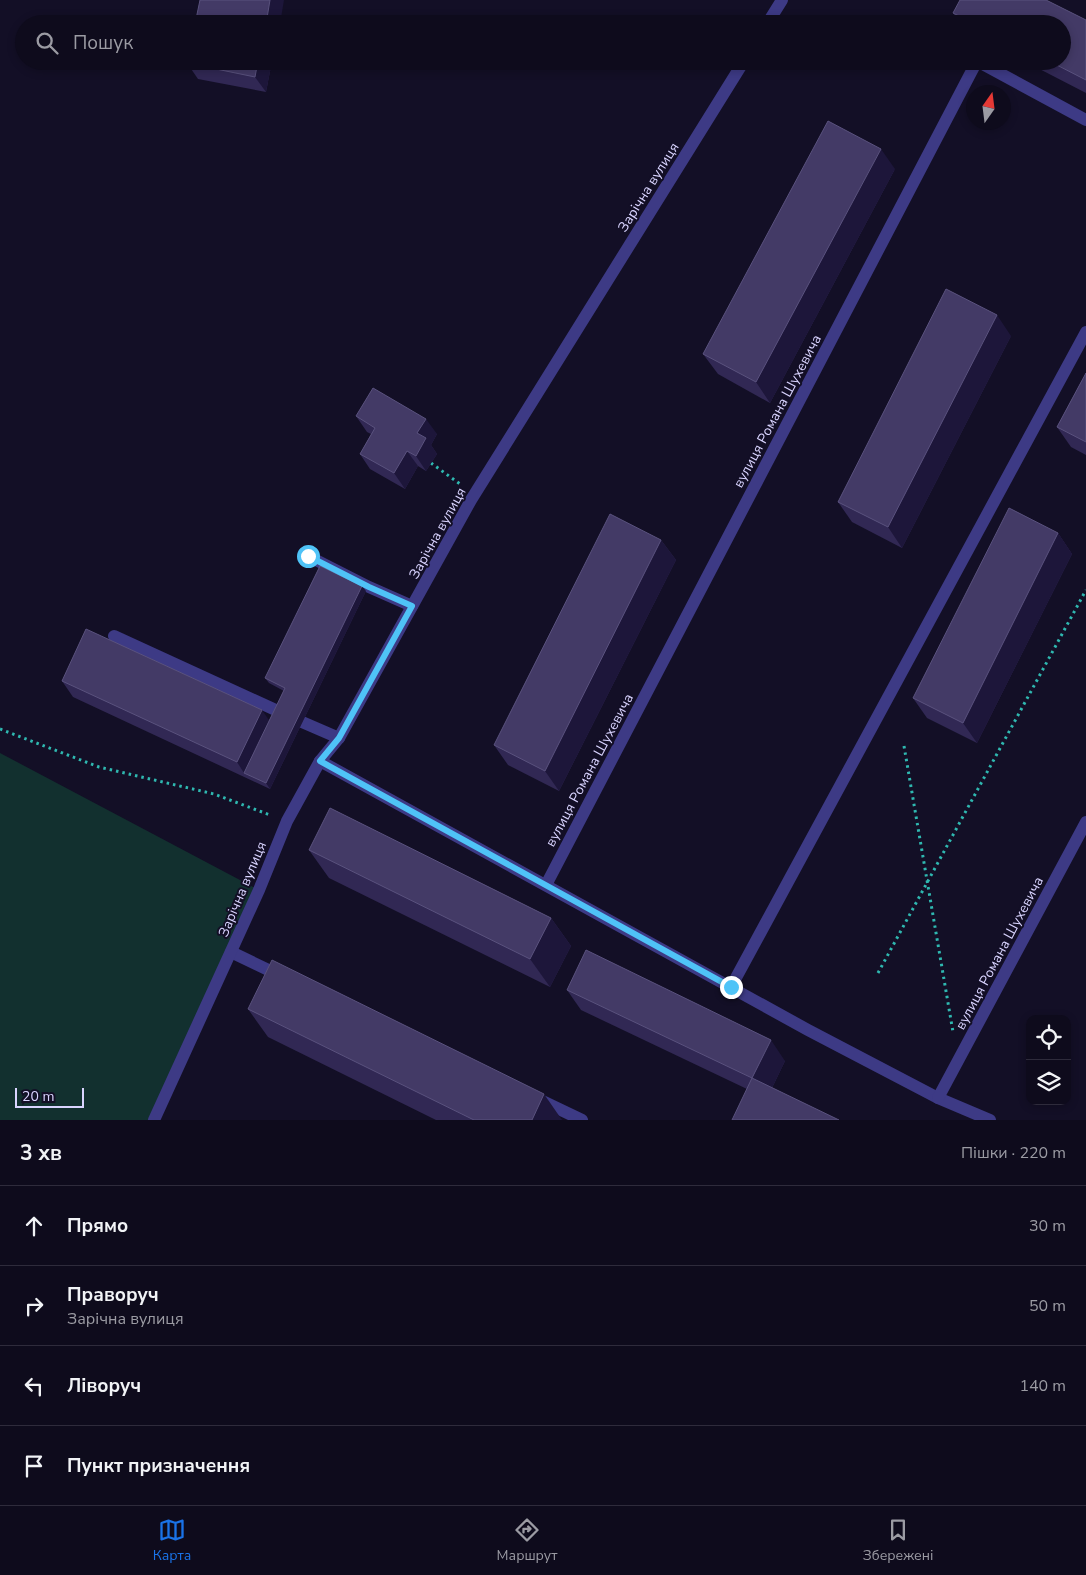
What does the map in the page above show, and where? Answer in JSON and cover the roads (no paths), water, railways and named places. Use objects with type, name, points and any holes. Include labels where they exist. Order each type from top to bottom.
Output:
[{"type":"street","points":[[773,15],[782,0]]},
{"type":"street","name":"Зарічна вулиця","points":[[154,1120],[259,890],[287,821],[320,761],[339,738],[471,500],[738,70]]},
{"type":"street","name":"вулиця Романа Шухевича","points":[[546,885],[972,70]]},
{"type":"street","name":"вулиця Романа Шухевича","points":[[994,70],[1086,120]]},
{"type":"street","points":[[731,987],[1086,332]]},
{"type":"street","points":[[308,556],[369,587],[412,606]]},
{"type":"street","points":[[114,636],[280,712]]},
{"type":"street","points":[[302,722],[339,738]]},
{"type":"street","points":[[320,761],[731,987],[938,1098],[988,1119]]},
{"type":"street","name":"вулиця Романа Шухевича","points":[[938,1098],[1086,822]]},
{"type":"street","points":[[231,952],[294,982]]},
{"type":"street","points":[[528,1094],[582,1120]]}]
